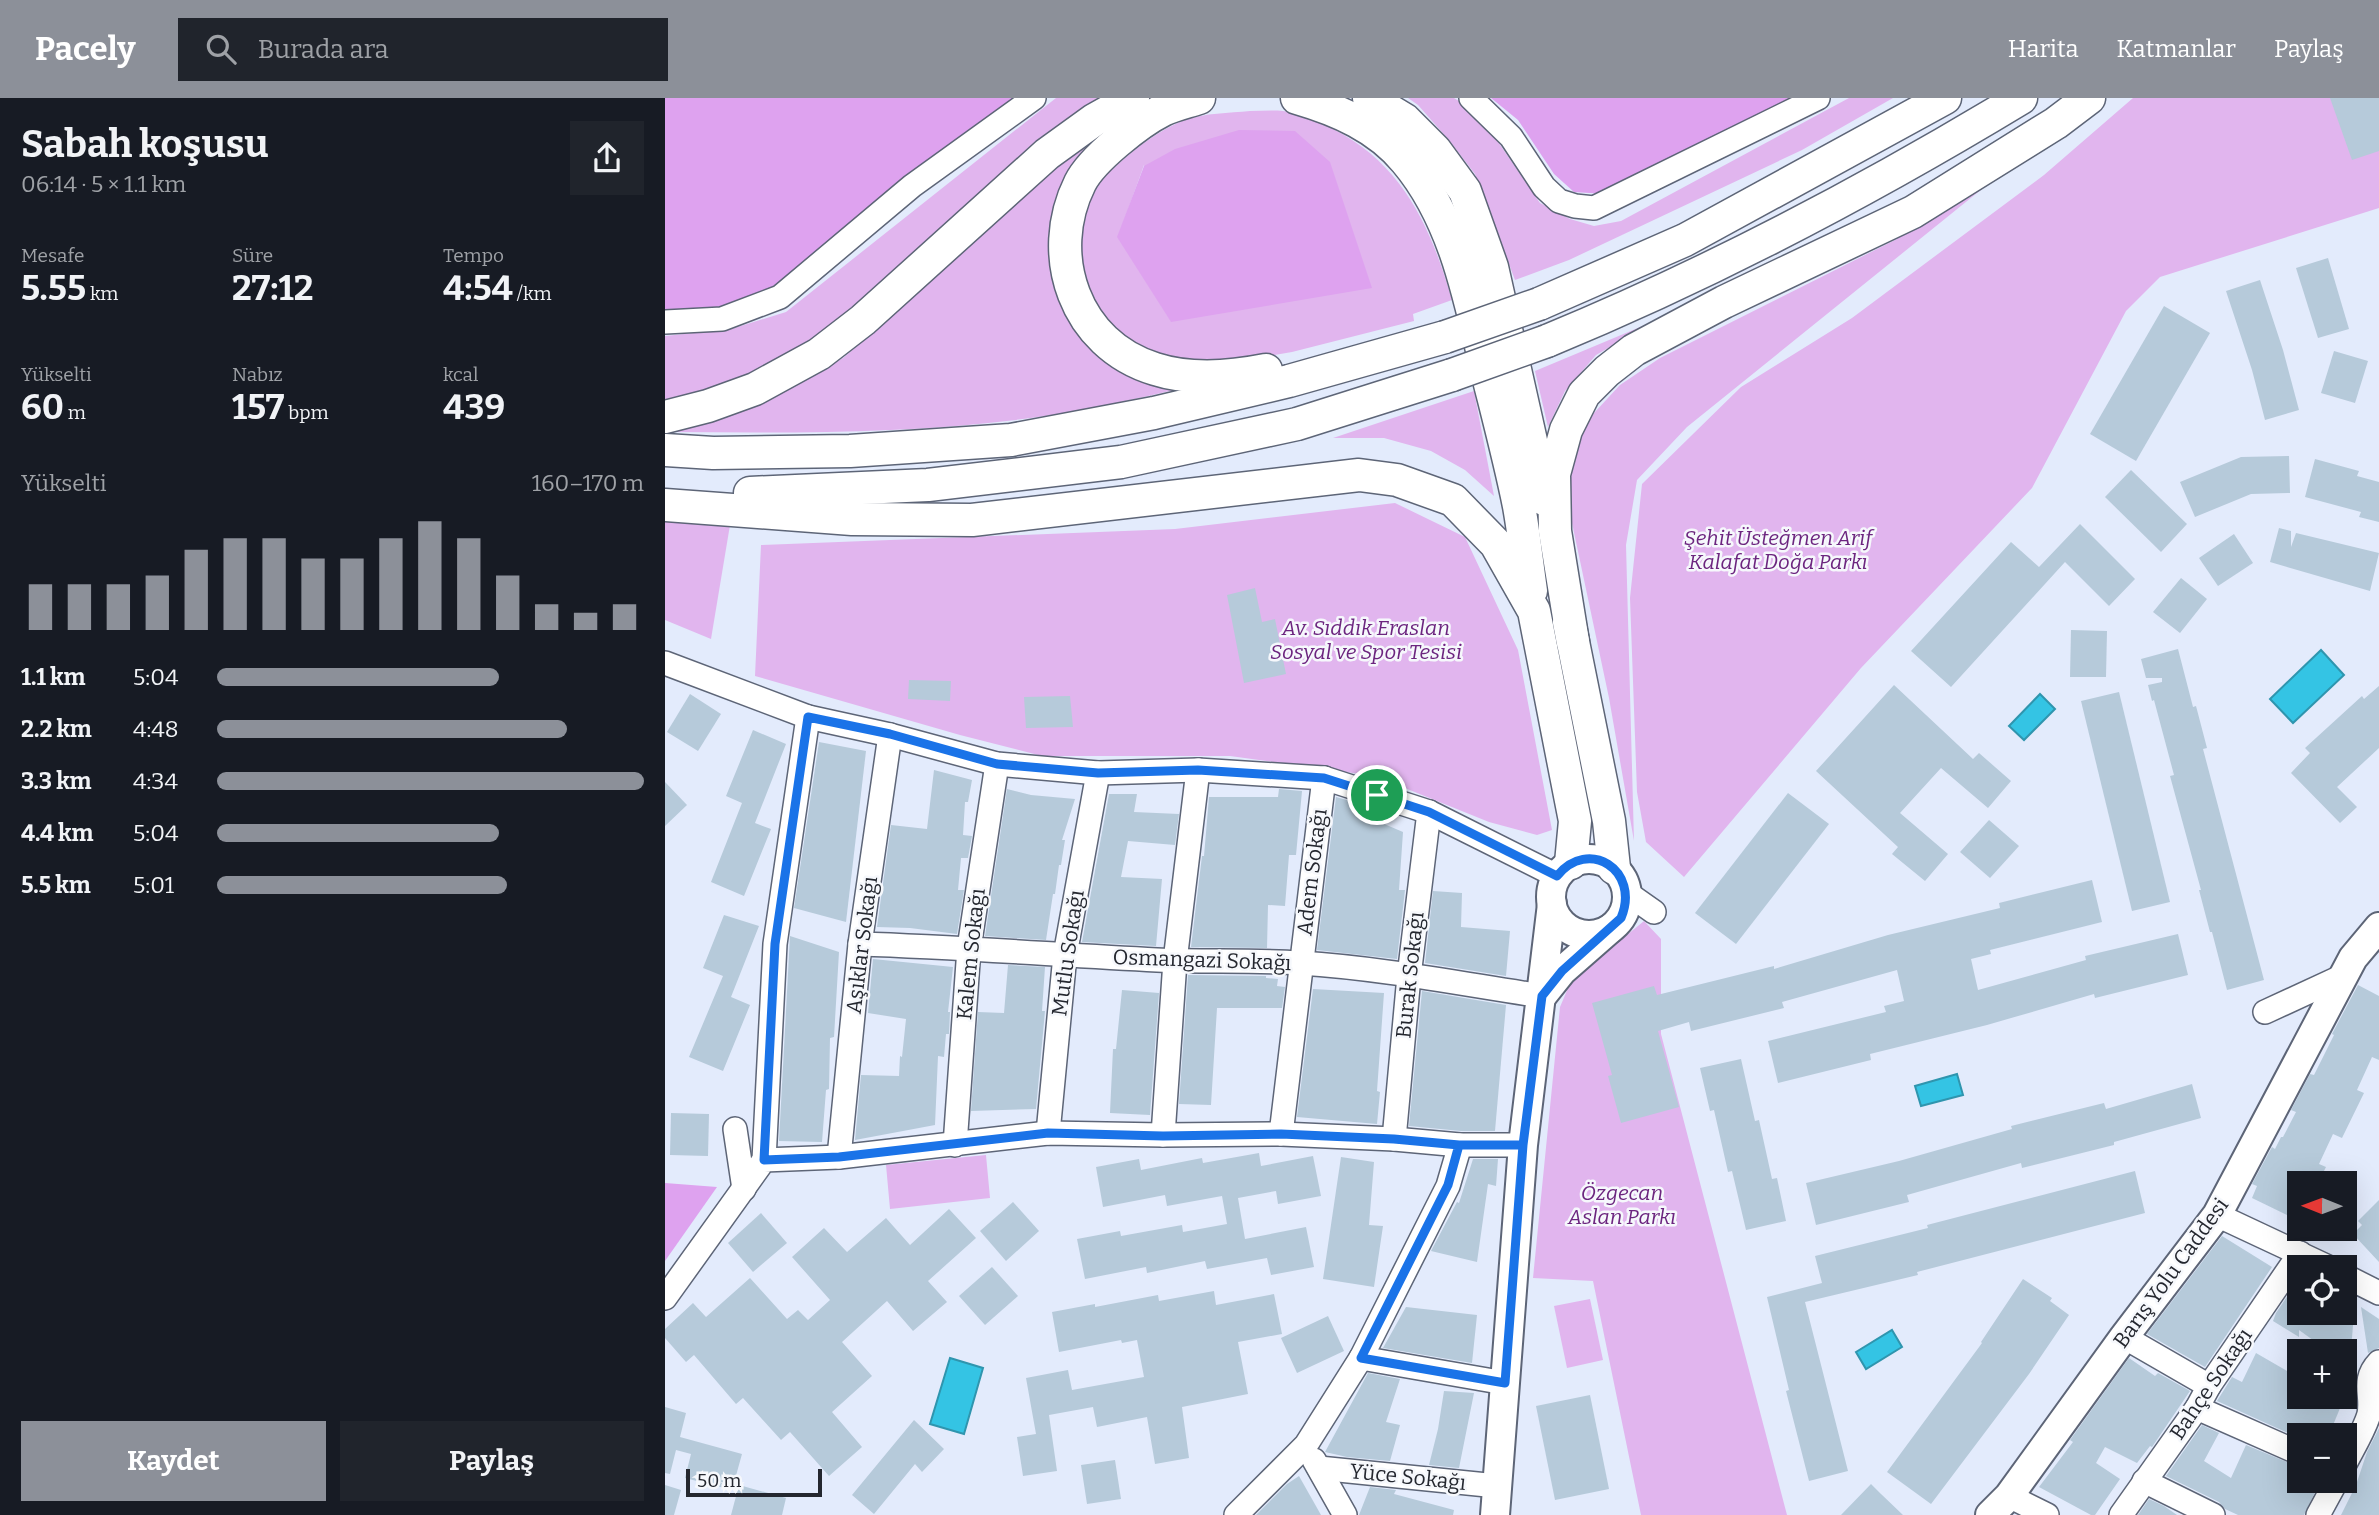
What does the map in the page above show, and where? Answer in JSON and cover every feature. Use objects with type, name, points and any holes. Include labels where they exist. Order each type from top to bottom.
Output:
[{"type":"highway","points":[[665,417],[708,406],[755,389],[820,354],[863,320],[1047,154],[1094,120],[1133,98]]},
{"type":"highway","points":[[1199,98],[1163,110],[1120,139],[1081,181],[1070,210],[1064,241],[1066,267],[1070,288],[1079,309],[1096,333],[1122,355],[1153,369],[1180,375],[1243,374],[1311,361],[1392,351]]},
{"type":"highway","points":[[1297,98],[1327,107],[1367,127],[1404,159],[1428,190],[1449,235],[1468,290],[1519,508],[1534,611],[1575,821],[1564,870]]},
{"type":"highway","points":[[1370,98],[1405,120],[1435,150],[1465,191],[1492,267],[1529,427],[1620,881]]},
{"type":"highway","points":[[665,450],[713,453],[849,451],[1011,440],[1154,413],[1289,381],[1445,337],[1539,304],[1685,240],[1945,98]]},
{"type":"highway","points":[[665,491],[773,493],[928,485],[1121,462],[1297,424],[1452,375],[1547,341],[1636,304],[1797,226],[2021,98]]},
{"type":"highway","points":[[1573,642],[1555,531],[1554,474],[1566,430],[1584,394],[1634,350],[1724,302],[1913,212],[2056,123],[2089,98]]},
{"type":"highway","points":[[665,505],[852,519],[972,520],[1359,475],[1397,480],[1453,500],[1496,544],[1534,611]]},
{"type":"main road","points":[[1495,1515],[1523,1145],[1542,996],[1551,894],[1564,870],[1592,859],[1603,862],[1620,881],[1626,906],[1621,918],[1562,971],[1542,996]]},
{"type":"main road","points":[[1552,904],[1562,923],[1571,930],[1592,935],[1612,927]]},
{"type":"main road","name":"Barış Yolu Caddesi","points":[[1999,1505],[2217,1215],[2353,958],[2379,927]]},
{"type":"street","points":[[665,322],[722,319],[780,297],[912,186],[1034,98]]},
{"type":"street","points":[[1471,98],[1511,136],[1544,187],[1559,201],[1594,208],[1818,98]]},
{"type":"street","points":[[665,663],[808,717],[890,734],[997,764],[1098,773],[1198,770],[1324,778],[1429,812],[1564,870]]},
{"type":"street","points":[[665,1297],[764,1160],[775,944],[808,717]]},
{"type":"street","name":"Aşıklar Sokağı","points":[[839,1157],[860,944],[890,734]]},
{"type":"street","name":"Kalem Sokağı","points":[[955,1146],[969,948],[997,764]]},
{"type":"street","points":[[1163,1136],[1175,961],[1198,770]]},
{"type":"street","name":"Mutlu Sokağı","points":[[1048,1133],[1065,956],[1098,773]]},
{"type":"street","name":"Adem Sokağı","points":[[1281,1134],[1324,778]]},
{"type":"street","name":"Burak Sokağı","points":[[1394,1139],[1409,976],[1429,812]]},
{"type":"street","points":[[1620,881],[1654,912]]},
{"type":"street","name":"Osmangazi Sokağı","points":[[860,944],[1175,961],[1301,963],[1542,996]]},
{"type":"street","points":[[2265,1012],[2343,976]]},
{"type":"street","points":[[735,1129],[744,1189]]},
{"type":"street","points":[[764,1160],[839,1157],[955,1146],[1048,1133],[1163,1136],[1281,1134],[1459,1145],[1523,1145]]},
{"type":"street","points":[[1236,1515],[1306,1445],[1361,1358],[1448,1185],[1459,1145]]},
{"type":"street","points":[[2217,1215],[2304,1255]]},
{"type":"street","name":"Bahçe Sokağı","points":[[2121,1515],[2197,1408],[2300,1253]]},
{"type":"street","points":[[2357,1282],[2379,1293]]},
{"type":"street","points":[[2124,1337],[2210,1386]]},
{"type":"street","points":[[1361,1358],[1505,1383]]},
{"type":"street","points":[[2357,1438],[2369,1413],[2367,1391],[2372,1370],[2379,1362]]},
{"type":"street","points":[[2197,1408],[2287,1448]]},
{"type":"street","points":[[1306,1445],[1345,1515]]},
{"type":"street","name":"Yüce Sokağı","points":[[1319,1468],[1497,1486]]},
{"type":"street","points":[[2144,1481],[2213,1515]]},
{"type":"street","points":[[2318,1515],[2330,1493]]},
{"type":"street","points":[[1999,1505],[2047,1515]]},
{"type":"green space","points":[[1056,98],[1107,98],[1055,128],[849,316],[761,374],[716,389],[665,400],[665,336],[731,329],[786,312]]},
{"type":"green space","points":[[1408,98],[1454,98],[1459,101],[1494,136],[1540,203],[1570,219],[1594,226],[1621,221],[1849,98],[1893,98],[1802,150],[1569,260],[1515,280],[1475,174],[1448,139],[1418,105]]},
{"type":"green space","name":"Şehit Üsteğmen Arif Kalafat Doğa Parkı","points":[[2133,98],[2379,98],[2379,208],[2160,277],[2126,311],[2032,488],[1861,668],[1684,877],[1646,842],[1637,792],[1630,598],[1642,484],[1741,387],[1852,318],[2044,175]]},
{"type":"green space","points":[[1147,105],[1103,137],[1052,267],[1065,315],[1093,350],[1135,378],[1185,388],[1093,408],[946,427],[808,432],[670,432],[751,408],[843,358],[905,305],[1062,158]]},
{"type":"green space","points":[[1279,111],[1302,116],[1333,129],[1379,161],[1411,201],[1424,224],[1452,300],[1413,314],[1414,321],[1292,352],[1218,365],[1174,360],[1146,352],[1093,311],[1075,261],[1082,208],[1108,166],[1112,170],[1146,142],[1185,120],[1242,112]],"holes":[[[1144,165],[1171,321],[1118,237]]]},
{"type":"green space","points":[[2008,168],[1687,427],[1637,480],[1626,545],[1634,841],[1609,698],[1572,523],[1570,453],[1594,413],[1620,385],[1660,358],[1897,239],[1894,233]]},
{"type":"green space","points":[[1657,320],[1596,355],[1565,391],[1548,427],[1535,371]]},
{"type":"green space","points":[[1474,391],[1494,496],[1465,470],[1431,451],[1384,438],[1333,438]]},
{"type":"green space","name":"Av. Sıddık Eraslan Sosyal ve Spor Tesisi","points":[[1395,503],[1465,537],[1518,650],[1552,830],[1537,835],[1489,822],[1375,776],[1230,756],[1042,756],[755,676],[761,545],[1175,529]]},
{"type":"green space","points":[[665,519],[730,525],[711,639],[665,620]]},
{"type":"green space","name":"Özgecan Aslan Parkı","points":[[1644,921],[1661,939],[1661,1034],[1787,1515],[1641,1515],[1593,1281],[1533,1278],[1560,1007],[1571,981]]},
{"type":"green space","points":[[986,1155],[990,1198],[890,1209],[886,1165]]},
{"type":"green space","points":[[1590,1299],[1603,1360],[1567,1368],[1554,1306]]},
{"type":"shaded area","points":[[665,98],[1013,98],[778,288],[720,311],[665,312]]},
{"type":"shaded area","points":[[1491,98],[1792,98],[1658,170],[1605,194],[1574,192],[1554,174],[1518,120]]},
{"type":"shaded area","points":[[1239,130],[1295,131],[1330,162],[1372,288],[1171,322],[1117,237],[1144,166],[1175,149]]},
{"type":"shaded area","points":[[665,1183],[717,1187],[665,1261]]},
{"type":"water","points":[[2321,650],[2344,675],[2293,723],[2270,699]]},
{"type":"water","points":[[2040,694],[2055,709],[2024,740],[2009,726]]},
{"type":"water","points":[[1957,1074],[1963,1095],[1921,1106],[1915,1086]]},
{"type":"water","points":[[1892,1330],[1902,1347],[1866,1369],[1856,1352]]},
{"type":"water","points":[[950,1358],[983,1368],[964,1434],[930,1424]]},
{"type":"building","points":[[2330,98],[2379,98],[2379,151],[2352,160]]},
{"type":"building","points":[[2328,258],[2349,329],[2318,338],[2296,268]]},
{"type":"building","points":[[2260,280],[2299,410],[2265,420],[2226,291]]},
{"type":"building","points":[[2164,306],[2210,333],[2136,461],[2090,434]]},
{"type":"building","points":[[2334,351],[2368,361],[2355,403],[2321,393]]},
{"type":"building","points":[[2289,456],[2290,493],[2251,494],[2195,517],[2180,482],[2241,457]]},
{"type":"building","points":[[2315,459],[2359,471],[2357,476],[2379,482],[2379,522],[2359,517],[2361,512],[2305,497]]},
{"type":"building","points":[[2131,470],[2187,524],[2161,552],[2105,497]]},
{"type":"building","points":[[2080,524],[2135,579],[2109,606],[2065,562],[1951,687],[1911,651],[2011,542],[2039,567]]},
{"type":"building","points":[[2279,528],[2291,531],[2291,547],[2296,533],[2379,553],[2370,591],[2270,562]]},
{"type":"building","points":[[2234,534],[2253,563],[2218,586],[2199,558]]},
{"type":"building","points":[[2181,578],[2207,599],[2180,633],[2153,612]]},
{"type":"building","points":[[1255,588],[1262,622],[1275,619],[1286,674],[1244,683],[1227,595]]},
{"type":"building","points":[[2071,630],[2107,631],[2106,677],[2070,677]]},
{"type":"building","points":[[2178,649],[2207,748],[2203,749],[2264,980],[2227,990],[2170,776],[2174,775],[2148,685],[2162,682],[2162,678],[2146,678],[2141,659]]},
{"type":"building","points":[[909,680],[951,681],[950,701],[908,699]]},
{"type":"building","points":[[1894,685],[1973,759],[1979,753],[2011,781],[1988,808],[1941,768],[1900,813],[1948,854],[1925,881],[1892,854],[1898,847],[1816,771]]},
{"type":"building","points":[[2379,686],[2379,748],[2337,787],[2357,807],[2340,823],[2291,773],[2310,753],[2305,748],[2362,696],[2364,699]]},
{"type":"building","points":[[2119,692],[2170,902],[2132,911],[2081,701]]},
{"type":"building","points":[[690,694],[721,714],[698,751],[667,732]]},
{"type":"building","points":[[1070,696],[1073,727],[1026,728],[1024,697]]},
{"type":"building","points":[[753,730],[786,744],[755,823],[771,829],[744,896],[711,882],[742,803],[726,796]]},
{"type":"building","points":[[819,742],[866,751],[846,922],[794,908]]},
{"type":"building","points":[[934,770],[972,780],[968,802],[965,802],[963,835],[972,836],[968,858],[961,858],[958,890],[964,890],[957,934],[877,927],[891,825],[927,829]]},
{"type":"building","points":[[665,782],[687,805],[665,826]]},
{"type":"building","points":[[1007,789],[1031,795],[1075,799],[1062,840],[1065,840],[1046,940],[985,936]]},
{"type":"building","points":[[1279,789],[1302,791],[1296,855],[1289,855],[1285,906],[1268,905],[1267,948],[1191,947],[1209,797],[1278,797]]},
{"type":"building","points":[[1788,793],[1829,824],[1736,944],[1695,913]]},
{"type":"building","points":[[1109,794],[1137,794],[1134,812],[1179,814],[1175,845],[1128,841],[1121,877],[1162,879],[1156,946],[1082,942]]},
{"type":"building","points":[[1336,797],[1357,803],[1356,812],[1403,832],[1399,890],[1405,890],[1397,959],[1317,950]]},
{"type":"building","points":[[1989,820],[2019,846],[1990,878],[1960,852]]},
{"type":"building","points":[[2092,880],[2102,922],[1990,950],[1991,954],[1971,959],[1978,990],[2086,960],[2085,956],[2178,934],[2188,975],[2095,998],[2094,994],[1987,1025],[1870,1054],[1871,1060],[1778,1083],[1768,1041],[1886,1012],[1884,1006],[1904,1001],[1897,970],[1782,1002],[1784,1008],[1691,1031],[1689,1022],[1658,1031],[1679,1107],[1621,1123],[1608,1076],[1612,1075],[1592,1003],[1654,986],[1657,995],[1774,966],[1774,969],[1888,935],[2000,908],[1999,903]]},
{"type":"building","points":[[1433,891],[1462,893],[1461,927],[1510,931],[1506,976],[1425,963]]},
{"type":"building","points":[[724,915],[759,926],[731,997],[750,1005],[723,1071],[689,1057],[723,976],[703,968]]},
{"type":"building","points":[[790,936],[839,952],[834,1037],[830,1038],[829,1089],[826,1090],[822,1142],[779,1141]]},
{"type":"building","points":[[873,959],[953,967],[948,1012],[949,1034],[946,1034],[944,1057],[938,1056],[935,1125],[855,1140],[861,1075],[899,1076],[906,1019],[868,1013]]},
{"type":"building","points":[[1008,965],[1045,967],[1042,1011],[1045,1011],[1036,1109],[971,1111],[978,1012],[1004,1013]]},
{"type":"building","points":[[1188,975],[1266,976],[1278,979],[1277,986],[1285,987],[1282,1008],[1217,1008],[1211,1105],[1179,1104]]},
{"type":"building","points":[[2358,985],[2379,996],[2379,1060],[2372,1057],[2357,1090],[2364,1093],[2342,1138],[2333,1134],[2319,1164],[2326,1167],[2324,1171],[2287,1171],[2287,1215],[2252,1198],[2257,1186],[2252,1184],[2272,1147],[2275,1149],[2283,1137],[2296,1112],[2291,1110],[2310,1074],[2314,1075],[2334,1035],[2332,1034]]},
{"type":"building","points":[[1313,989],[1384,993],[1377,1124],[1297,1117]]},
{"type":"building","points":[[1122,990],[1159,993],[1150,1115],[1110,1113],[1113,1049],[1116,1049]]},
{"type":"building","points":[[1422,991],[1506,1005],[1495,1131],[1409,1126]]},
{"type":"building","points":[[1741,1059],[1755,1121],[1759,1120],[1772,1179],[1777,1178],[1786,1221],[1746,1230],[1732,1171],[1728,1172],[1714,1110],[1710,1111],[1700,1068]]},
{"type":"building","points":[[2192,1084],[2201,1118],[2114,1142],[2114,1145],[2022,1168],[2021,1163],[1907,1195],[1909,1202],[1816,1225],[1806,1183],[1899,1161],[2012,1129],[2011,1126],[2104,1103],[2106,1109]]},
{"type":"building","points":[[671,1113],[709,1114],[708,1156],[670,1155]]},
{"type":"building","points":[[1259,1153],[1261,1166],[1313,1156],[1321,1196],[1278,1204],[1276,1191],[1238,1198],[1245,1239],[1306,1227],[1314,1267],[1271,1275],[1267,1258],[1207,1269],[1205,1261],[1147,1273],[1146,1267],[1085,1279],[1077,1239],[1120,1231],[1121,1236],[1182,1225],[1183,1232],[1227,1224],[1222,1196],[1167,1206],[1165,1195],[1103,1207],[1096,1167],[1139,1159],[1141,1170],[1202,1158],[1203,1163]]},
{"type":"building","points":[[1341,1157],[1374,1162],[1369,1225],[1383,1226],[1374,1287],[1323,1279]]},
{"type":"building","points":[[1473,1159],[1498,1159],[1496,1186],[1488,1184],[1477,1262],[1431,1251],[1457,1202],[1459,1203]]},
{"type":"building","points":[[2135,1171],[2145,1213],[1917,1272],[1918,1275],[1805,1302],[1848,1471],[1809,1481],[1786,1391],[1789,1390],[1767,1297],[1822,1283],[1815,1256]]},
{"type":"building","points":[[2379,1200],[2379,1262],[2357,1238],[2357,1230],[2362,1225],[2358,1221]]},
{"type":"building","points":[[1013,1202],[1039,1231],[1006,1261],[980,1231]]},
{"type":"building","points":[[949,1209],[976,1238],[928,1281],[947,1302],[913,1331],[887,1301],[842,1342],[872,1376],[832,1412],[862,1447],[829,1476],[790,1432],[781,1440],[743,1398],[736,1404],[694,1355],[686,1362],[665,1338],[665,1329],[693,1303],[706,1317],[750,1278],[787,1319],[798,1310],[808,1320],[830,1300],[792,1257],[824,1228],[847,1252],[886,1218],[910,1245]]},
{"type":"building","points":[[761,1213],[787,1243],[753,1272],[728,1243]]},
{"type":"building","points":[[2222,1236],[2272,1267],[2205,1367],[2147,1334]]},
{"type":"building","points":[[992,1267],[1018,1296],[985,1325],[959,1296]]},
{"type":"building","points":[[2023,1279],[2052,1298],[2050,1301],[2069,1315],[2029,1374],[1931,1504],[1887,1472],[1982,1343]]},
{"type":"building","points":[[1214,1291],[1216,1305],[1274,1294],[1282,1334],[1238,1342],[1248,1394],[1182,1407],[1189,1458],[1155,1464],[1147,1417],[1097,1427],[1093,1407],[1049,1415],[1057,1471],[1023,1476],[1017,1437],[1036,1434],[1026,1378],[1068,1370],[1072,1390],[1144,1377],[1137,1340],[1122,1343],[1121,1340],[1059,1352],[1052,1312],[1158,1295],[1159,1301]]},
{"type":"building","points":[[2287,1297],[2287,1325],[2353,1325],[2352,1338],[2311,1339],[2299,1330],[2299,1337],[2273,1321]]},
{"type":"building","points":[[1406,1307],[1477,1315],[1472,1363],[1383,1348]]},
{"type":"building","points":[[2361,1307],[2379,1319],[2379,1348],[2368,1353]]},
{"type":"building","points":[[1328,1316],[1344,1351],[1297,1373],[1281,1338]]},
{"type":"building","points":[[2256,1353],[2287,1371],[2287,1409],[2340,1409],[2334,1423],[2287,1423],[2287,1433],[2217,1401],[2232,1377],[2242,1382]]},
{"type":"building","points":[[2129,1358],[2155,1376],[2158,1373],[2190,1391],[2152,1447],[2150,1446],[2137,1463],[2105,1447],[2096,1463],[2120,1479],[2095,1515],[2091,1515],[2039,1487],[2073,1442],[2070,1440]]},
{"type":"building","points":[[1368,1373],[1400,1379],[1386,1422],[1400,1425],[1390,1461],[1325,1452]]},
{"type":"building","points":[[1444,1391],[1474,1393],[1459,1468],[1429,1465]]},
{"type":"building","points":[[1590,1395],[1609,1489],[1555,1500],[1536,1406]]},
{"type":"building","points":[[665,1407],[686,1413],[680,1437],[742,1454],[732,1490],[685,1478],[691,1454],[676,1450],[670,1474],[665,1473]]},
{"type":"building","points":[[914,1420],[944,1449],[922,1472],[915,1464],[874,1514],[852,1495]]},
{"type":"building","points":[[2202,1425],[2219,1433],[2204,1461],[2231,1478],[2246,1445],[2287,1462],[2287,1493],[2315,1493],[2304,1515],[2238,1515],[2225,1509],[2219,1502],[2166,1476]]},
{"type":"building","points":[[2379,1428],[2379,1515],[2341,1515],[2352,1493],[2357,1493],[2357,1482]]},
{"type":"building","points":[[1115,1460],[1121,1499],[1087,1504],[1081,1465]]},
{"type":"building","points":[[1299,1476],[1321,1515],[1256,1515],[1287,1484]]},
{"type":"building","points":[[1871,1484],[1881,1494],[1903,1515],[1841,1515]]},
{"type":"building","points":[[665,1485],[681,1490],[674,1515],[665,1515]]},
{"type":"building","points":[[739,1485],[786,1498],[782,1515],[731,1515]]},
{"type":"building","points":[[1370,1487],[1396,1490],[1394,1494],[1454,1510],[1453,1515],[1359,1515]]},
{"type":"building","points":[[2149,1499],[2164,1506],[2177,1515],[2138,1515]]},
{"type":"route","points":[[1377,795],[1324,778],[1198,770],[1098,773],[997,764],[890,734],[808,717],[775,944],[764,1160],[839,1157],[955,1146],[1048,1133],[1163,1136],[1281,1134],[1459,1145],[1523,1145],[1505,1383],[1361,1358],[1448,1185],[1459,1145],[1523,1145],[1542,996],[1562,971],[1621,918],[1626,906],[1625,883],[1613,868],[1592,859],[1571,863],[1557,876],[1429,812],[1377,795]]}]
